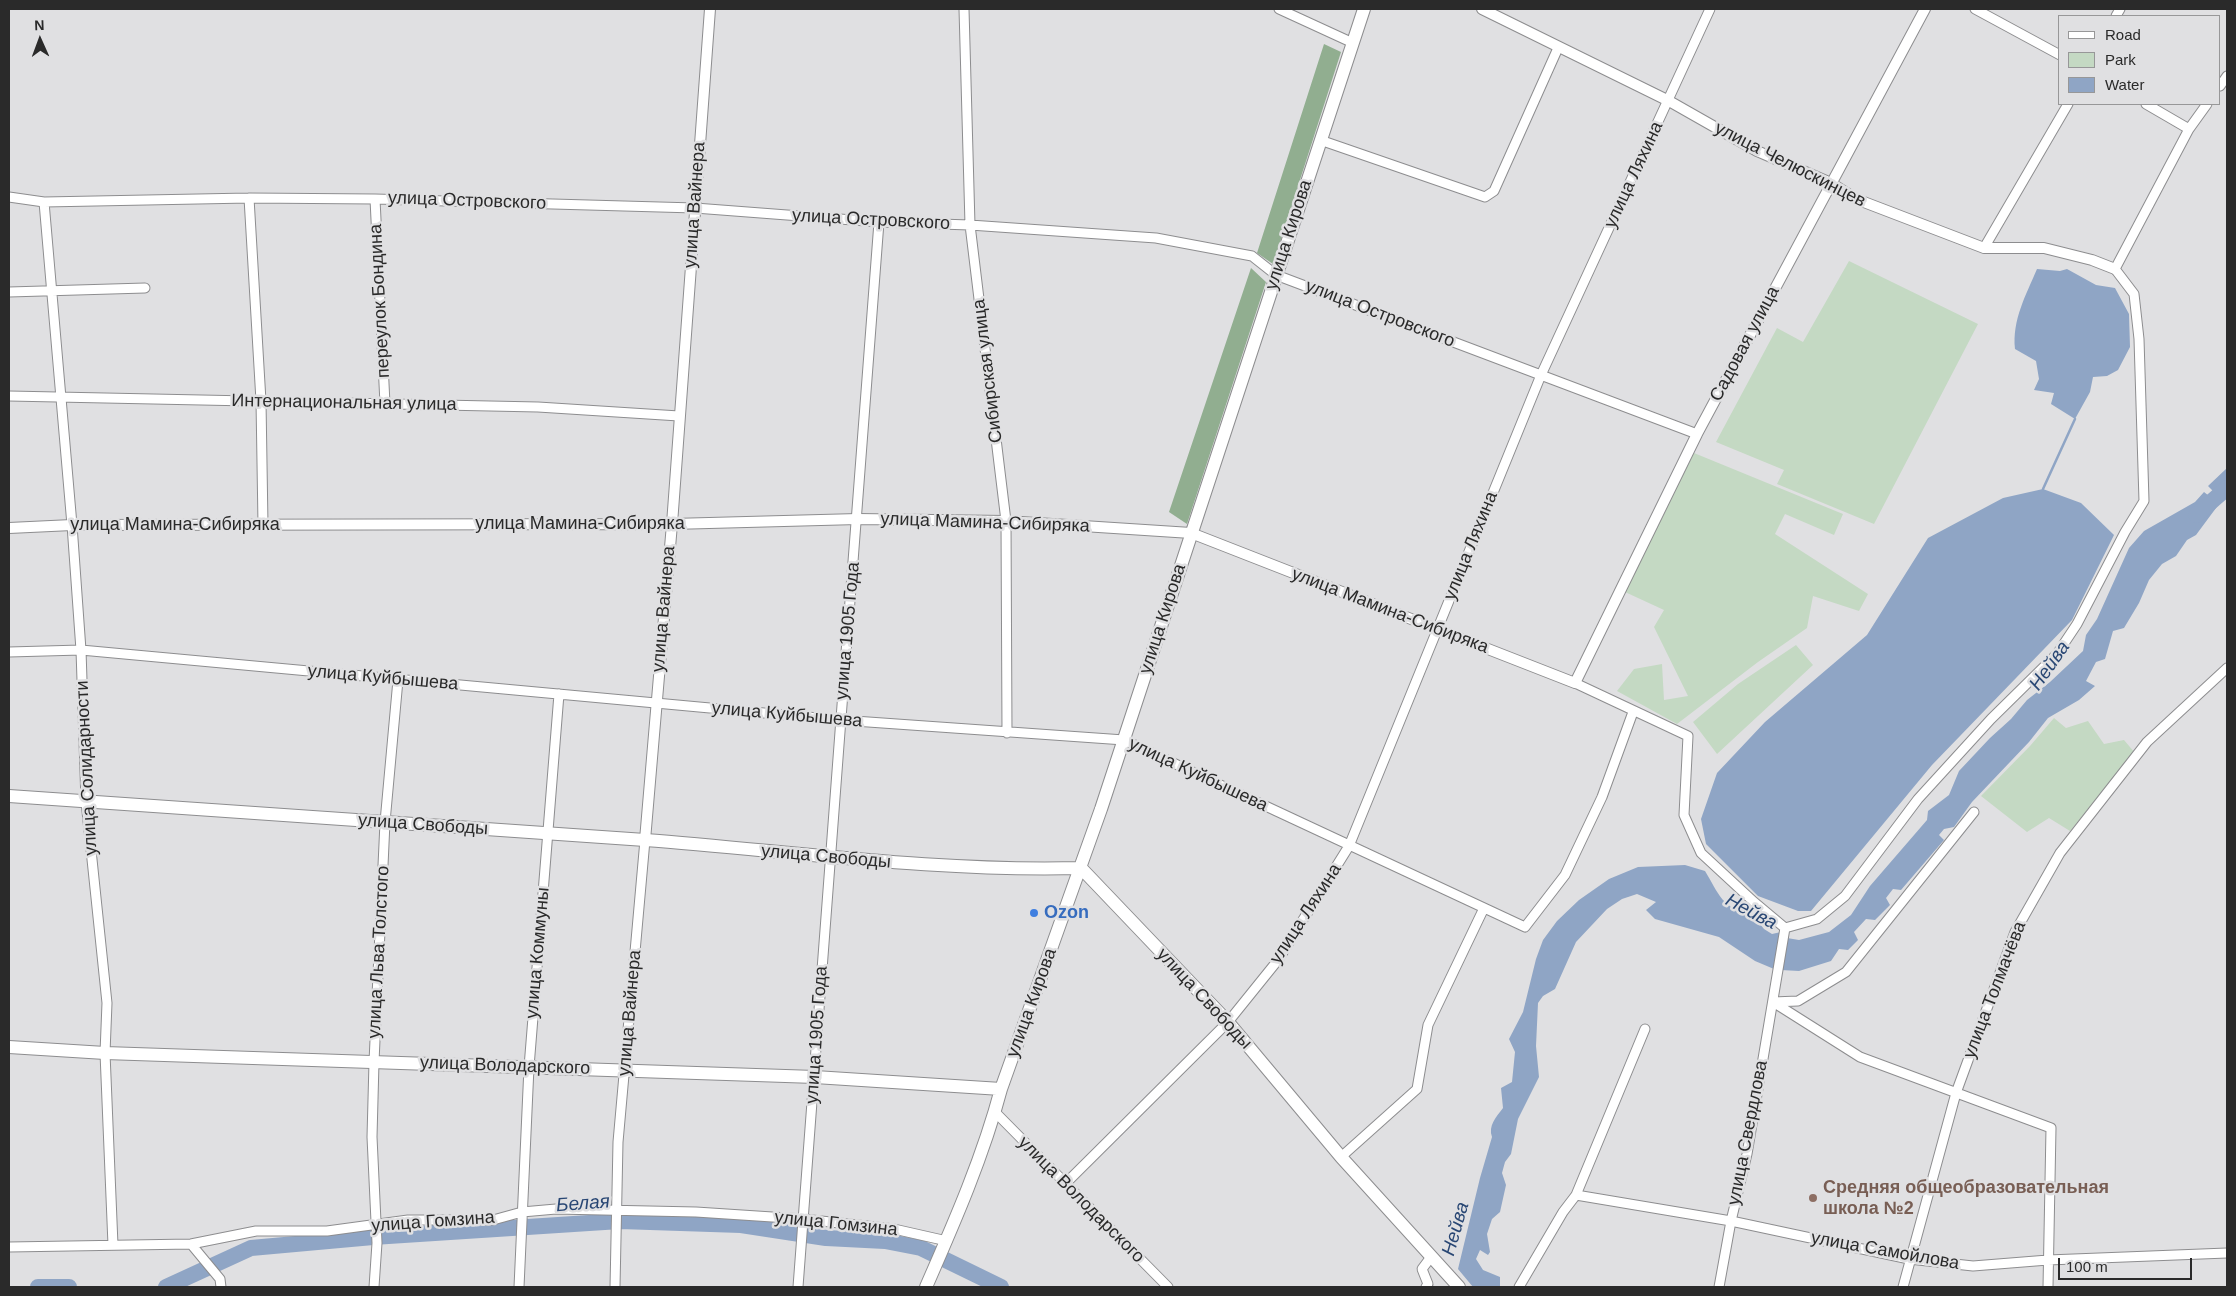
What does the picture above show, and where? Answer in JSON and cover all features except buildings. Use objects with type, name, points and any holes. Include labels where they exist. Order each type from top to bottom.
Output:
[{"type":"main road","name":"улица Кирова","points":[[926,1287],[952,1227],[995,1112],[1001,1089],[1081,868],[1364,9]]},
{"type":"main road","name":"улица Свободы","points":[[9,796],[645,840],[829,858],[1024,870],[1081,868],[1228,1022],[1341,1157],[1459,1287]]},
{"type":"main road","name":"улица Володарского","points":[[9,1047],[106,1053],[815,1078],[1001,1089]]},
{"type":"street","name":"улица Вайнера","points":[[615,1287],[618,1142],[672,524],[710,9]]},
{"type":"street","name":"Сибирская улица","points":[[964,9],[970,225],[1006,521],[1007,733]]},
{"type":"street","points":[[1279,9],[1353,43]]},
{"type":"street","name":"улица Челюскинцев","points":[[1482,9],[1669,101],[1757,151],[1831,183],[1856,199],[1984,248],[2044,248],[2092,260],[2116,269]]},
{"type":"street","name":"улица Ляхина","points":[[1065,1184],[1228,1022],[1278,960],[1350,846],[1541,375],[1710,9]]},
{"type":"street","name":"Садовая улица","points":[[1575,683],[1697,434],[1925,9]]},
{"type":"street","points":[[1975,9],[2058,54]]},
{"type":"street","points":[[1320,140],[1485,198],[1494,191],[1558,48]]},
{"type":"street","points":[[1984,248],[2067,105]]},
{"type":"street","points":[[2148,105],[2189,129]]},
{"type":"street","points":[[1786,928],[1817,919],[1845,896],[1918,799],[1991,718],[2057,654],[2077,624],[2125,532],[2144,501],[2138,339],[2134,294],[2116,269],[2189,129],[2206,105]]},
{"type":"street","name":"улица Островского","points":[[9,197],[44,202],[249,198],[375,199],[695,208],[879,222],[970,225],[1156,238],[1252,256],[1276,275],[1697,434]]},
{"type":"street","points":[[249,198],[261,401],[263,525]]},
{"type":"street","name":"переулок Бондина","points":[[375,199],[385,404]]},
{"type":"street","name":"улица Солидарности","points":[[44,202],[72,525],[80,650],[86,802],[107,1003],[106,1053],[113,1245]]},
{"type":"street","name":"улица 1905 Года","points":[[798,1287],[815,1078],[829,858],[858,518],[879,222]]},
{"type":"street","points":[[9,292],[145,288]]},
{"type":"street","name":"Интернациональная улица","points":[[9,396],[538,407],[679,416]]},
{"type":"street","name":"улица Мамина-Сибиряка","points":[[9,528],[72,525],[672,524],[858,518],[1006,521],[1191,533],[1575,683],[1633,712],[1688,736],[1684,815],[1701,853],[1754,902],[1786,928]]},
{"type":"street","name":"улица Куйбышева","points":[[9,652],[80,650],[840,720],[1124,740],[1524,927],[1565,876],[1602,797],[1633,712]]},
{"type":"street","name":"улица Толмачёва","points":[[1903,1287],[1909,1259],[1956,1093],[2015,932],[2060,853],[2147,742],[2227,668]]},
{"type":"street","name":"улица Льва Толстого","points":[[374,1287],[377,1243],[372,1137],[374,1062],[385,822],[398,680]]},
{"type":"street","name":"улица Коммуны","points":[[518,1287],[529,1067],[559,694]]},
{"type":"street","points":[[1773,1002],[1798,1001],[1846,972],[1974,812]]},
{"type":"street","points":[[1341,1157],[1417,1089],[1428,1025],[1484,908]]},
{"type":"street","name":"улица Свердлова","points":[[1720,1287],[1731,1221],[1747,1154],[1786,928]]},
{"type":"street","points":[[1773,1002],[1860,1058],[2051,1128],[2048,1287]]},
{"type":"street","points":[[1519,1287],[1563,1212],[1576,1195],[1645,1029]]},
{"type":"street","name":"улица Володарского","points":[[995,1112],[1168,1287]]},
{"type":"street","name":"улица Самойлова","points":[[1576,1195],[1731,1221],[1909,1259],[1973,1266],[2048,1260],[2227,1253]]},
{"type":"street","name":"улица Гомзина","points":[[9,1247],[191,1244],[256,1231],[327,1231],[408,1220],[493,1220],[522,1212],[556,1209],[617,1209],[803,1220],[894,1229],[946,1241]]},
{"type":"street","points":[[191,1244],[220,1283]]},
{"type":"street","points":[[1426,1287],[1428,1284],[1422,1269],[1435,1262]]},
{"type":"green space","points":[[1324,44],[1341,52],[1273,264],[1257,253]]},
{"type":"green space","points":[[1849,261],[1978,324],[1874,524],[1777,484],[1784,470],[1716,442],[1777,328],[1803,342]]},
{"type":"green space","points":[[1251,268],[1266,282],[1187,524],[1169,512]]},
{"type":"green space","points":[[1694,453],[1843,514],[1834,535],[1785,514],[1775,534],[1868,594],[1859,611],[1813,596],[1807,628],[1758,662],[1677,724],[1617,691],[1634,669],[1662,664],[1664,700],[1688,696],[1654,627],[1664,610],[1625,592]]},
{"type":"green space","points":[[1796,645],[1813,665],[1717,754],[1693,722],[1738,684]]},
{"type":"green space","points":[[2054,718],[2066,728],[2088,721],[2104,744],[2124,740],[2135,753],[2070,831],[2049,818],[2027,832],[1981,796],[2030,746]]},
{"type":"water","points":[[2037,269],[2060,271],[2067,269],[2096,285],[2115,288],[2129,314],[2130,347],[2118,370],[2107,376],[2093,377],[2090,392],[2075,419],[2051,404],[2054,393],[2034,390],[2039,379],[2036,361],[2015,349],[2018,318],[2024,298]]},
{"type":"water","points":[[2227,468],[2227,499],[2222,500],[2208,486]]},
{"type":"water","points":[[2043,489],[2081,503],[2114,535],[2072,620],[1932,765],[1811,911],[1798,911],[1758,896],[1706,844],[1701,819],[1717,773],[1765,722],[1867,635],[1928,538],[2003,498]]},
{"type":"water","points":[[2204,492],[2219,504],[2196,535],[2187,540],[2176,556],[2162,564],[2149,580],[2139,603],[2124,628],[2113,631],[2105,659],[2096,662],[2086,681],[2095,686],[2079,700],[2048,718],[2029,742],[1972,802],[1954,827],[1944,829],[1939,835],[1944,840],[1901,890],[1893,889],[1886,898],[1890,905],[1875,920],[1866,919],[1854,932],[1858,940],[1848,950],[1839,949],[1831,961],[1799,971],[1781,970],[1787,938],[1799,940],[1829,932],[1851,915],[1870,886],[1927,820],[1928,811],[1949,795],[1959,771],[2011,719],[2027,700],[2050,682],[2083,651],[2086,635],[2097,619],[2129,548],[2144,531],[2195,502]]},
{"type":"water","points":[[1685,865],[1705,871],[1722,899],[1734,909],[1751,913],[1764,929],[1772,934],[1781,932],[1774,969],[1755,961],[1719,937],[1655,919],[1646,910],[1656,902],[1637,894],[1622,899],[1607,909],[1576,942],[1555,989],[1543,996],[1538,1003],[1536,1046],[1539,1077],[1518,1119],[1511,1154],[1505,1162],[1502,1173],[1506,1185],[1500,1212],[1492,1219],[1487,1234],[1490,1252],[1488,1255],[1480,1250],[1476,1259],[1483,1270],[1500,1277],[1500,1287],[1473,1287],[1458,1269],[1492,1137],[1492,1125],[1503,1108],[1501,1088],[1512,1082],[1515,1052],[1509,1039],[1523,1012],[1536,959],[1543,940],[1557,921],[1579,900],[1609,879],[1638,867]]},
{"type":"waterway","points":[[2043,489],[2075,419]]},
{"type":"waterway","name":"Нейва","points":[[2196,515],[2227,488]]},
{"type":"waterway","name":"Белая","points":[[166,1287],[251,1248],[373,1237],[620,1221],[741,1225],[826,1238],[885,1241],[921,1248],[1001,1287]]},
{"type":"waterway","name":"Белая","points":[[38,1287],[69,1287]]},
{"type":"place","name":"Ozon","points":[[1034,913]]},
{"type":"place","name":"Средняя общеобразовательная школа №2","points":[[1813,1198]]}]
